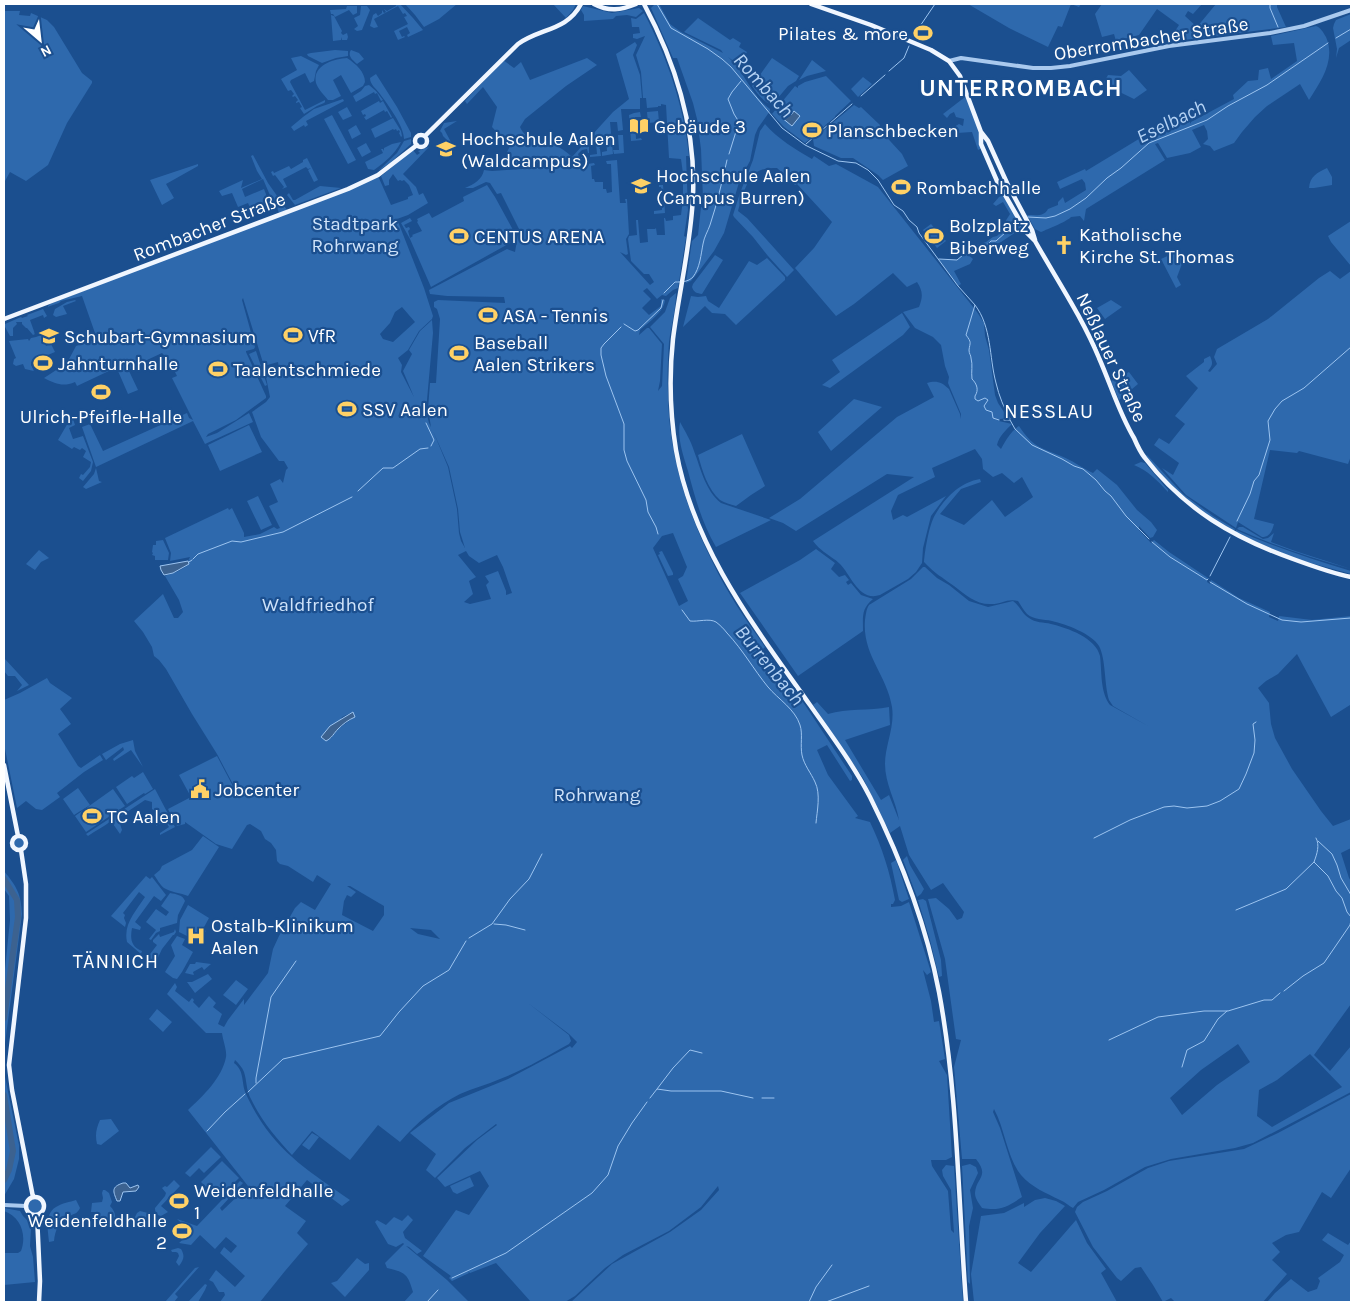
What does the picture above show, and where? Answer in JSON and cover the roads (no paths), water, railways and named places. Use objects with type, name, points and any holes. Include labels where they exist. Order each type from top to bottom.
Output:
[{"type":"main road","name":"Rombacher Straße","points":[[416,145],[416,137],[424,136],[509,52],[524,40],[566,22],[581,4]]},
{"type":"main road","points":[[594,4],[614,10],[636,4]]},
{"type":"main road","points":[[644,4],[673,70],[685,109],[693,165],[690,231],[679,297],[670,381],[674,439],[680,468],[695,516],[718,566],[743,609],[836,741],[862,782],[886,830],[912,894],[931,957],[947,1050],[954,1112],[966,1302]]},
{"type":"main road","points":[[811,4],[924,46],[949,61]]},
{"type":"main road","name":"Neßlauer Straße","points":[[949,61],[960,76],[982,132],[982,144],[997,181],[1027,233],[1035,241],[1085,329],[1125,422],[1146,460],[1161,479],[1182,499],[1218,525],[1253,544],[1273,552],[1325,571],[1351,577]]},
{"type":"main road","name":"Rombacher Straße","points":[[416,145],[420,147],[425,145],[426,140],[424,136]]},
{"type":"main road","name":"Rombacher Straße","points":[[4,319],[348,189],[384,172],[416,145]]},
{"type":"main road","points":[[4,765],[18,836]]},
{"type":"main road","points":[[18,836],[23,837],[26,842],[25,848],[21,850]]},
{"type":"main road","points":[[18,836],[13,839],[12,845],[16,849],[21,850]]},
{"type":"main road","points":[[21,850],[26,884],[26,918],[9,1065],[12,1090],[33,1197]]},
{"type":"main road","points":[[33,1197],[38,1198],[44,1203],[43,1209],[37,1215],[29,1213],[26,1206],[28,1200],[33,1197]]},
{"type":"main road","points":[[37,1215],[39,1302]]},
{"type":"street","name":"Oberrombacher Straße","points":[[949,61],[961,58],[1033,68],[1065,67],[1169,46],[1270,33],[1304,26],[1351,10]]},
{"type":"street","points":[[4,1204],[26,1206]]},
{"type":"waterway","name":"Rombach","points":[[657,4],[671,28],[708,49],[731,67],[782,128],[805,145],[838,161],[856,163],[868,170],[878,180],[894,205],[903,211],[917,227],[919,233],[958,286],[975,305],[966,335],[970,342],[972,379],[977,387],[975,399],[978,401],[985,398],[988,400],[984,406],[986,410],[992,412],[993,418],[999,420]]},
{"type":"waterway","points":[[914,35],[935,4]]},
{"type":"waterway","points":[[1270,4],[1278,27]]},
{"type":"waterway","name":"Eselbach","points":[[1336,38],[1351,29]]},
{"type":"waterway","name":"Eselbach","points":[[1028,217],[1046,218],[1070,209],[1086,198],[1149,143],[1207,120],[1228,106],[1267,85],[1328,43]]},
{"type":"waterway","points":[[889,71],[904,58],[909,46]]},
{"type":"waterway","points":[[861,96],[885,75]]},
{"type":"waterway","name":"Burrenbach","points":[[729,154],[739,122],[728,99],[741,81]]},
{"type":"waterway","points":[[806,144],[852,104]]},
{"type":"waterway","name":"Burrenbach","points":[[664,293],[675,282],[691,279],[697,269],[727,160]]},
{"type":"waterway","name":"Eselbach","points":[[969,250],[988,244],[991,241],[996,241],[1006,232],[1016,230],[1018,223]]},
{"type":"waterway","name":"Eselbach","points":[[939,259],[957,260],[963,255]]},
{"type":"waterway","name":"Burrenbach","points":[[624,324],[635,331],[638,330],[661,308],[663,300]]},
{"type":"waterway","points":[[975,305],[987,332],[997,388],[1010,419]]},
{"type":"waterway","name":"Burrenbach","points":[[621,327],[601,348],[601,355],[606,376],[624,424],[624,450],[627,461],[646,500],[648,512],[658,534]]},
{"type":"waterway","points":[[1237,521],[1254,481],[1259,475],[1270,440],[1268,421],[1275,409],[1282,401],[1304,388],[1351,347]]},
{"type":"waterway","points":[[1004,420],[1010,420],[1015,429],[1032,445],[1083,469],[1096,480],[1126,516],[1149,539]]},
{"type":"waterway","points":[[426,423],[434,440],[431,446]]},
{"type":"waterway","points":[[358,491],[383,468],[393,468],[420,449],[428,448]]},
{"type":"waterway","points":[[193,559],[198,554],[232,541],[241,542],[283,532],[352,497]]},
{"type":"waterway","points":[[1210,576],[1230,537]]},
{"type":"waterway","points":[[1152,542],[1170,557],[1208,579]]},
{"type":"waterway","points":[[1210,582],[1247,604],[1282,620],[1301,622],[1351,618]]},
{"type":"waterway","name":"Burrenbach","points":[[682,610],[690,621],[710,620],[716,622],[738,646],[768,687],[786,704],[798,719],[801,728],[803,759],[818,792],[816,823]]},
{"type":"waterway","points":[[1094,838],[1130,820],[1164,807],[1187,808],[1207,806],[1220,801],[1239,789],[1254,753],[1253,724],[1256,722]]},
{"type":"waterway","points":[[1316,838],[1318,847],[1314,862],[1328,876],[1351,917]]},
{"type":"waterway","points":[[1318,841],[1332,854],[1341,878],[1351,895]]},
{"type":"waterway","points":[[469,938],[492,924],[510,899],[529,879],[542,854]]},
{"type":"waterway","points":[[1236,910],[1286,889],[1314,862]]},
{"type":"waterway","points":[[4,879],[17,900],[18,917],[4,1018]]},
{"type":"waterway","points":[[1284,991],[1324,963],[1350,925],[1351,920]]},
{"type":"waterway","points":[[494,924],[525,930]]},
{"type":"waterway","points":[[248,1092],[283,1059],[380,1036],[423,986],[449,970],[466,941]]},
{"type":"waterway","points":[[256,1083],[271,997],[296,961]]},
{"type":"waterway","points":[[1109,1040],[1158,1017],[1204,1011],[1228,1011],[1264,1000],[1272,1000],[1280,993]]},
{"type":"waterway","points":[[1182,1067],[1187,1050],[1204,1041],[1218,1019],[1227,1011]]},
{"type":"waterway","points":[[657,1089],[690,1050],[702,1053]]},
{"type":"waterway","points":[[650,1098],[657,1089],[671,1091],[721,1091],[753,1098]]},
{"type":"waterway","points":[[207,1131],[245,1094]]},
{"type":"waterway","points":[[4,1095],[13,1151],[9,1170],[4,1180]]},
{"type":"waterway","points":[[762,1098],[774,1098]]},
{"type":"waterway","points":[[452,1278],[506,1253],[592,1193],[608,1175],[618,1146],[647,1102]]},
{"type":"waterway","points":[[809,1302],[816,1287],[832,1265]]},
{"type":"waterway","points":[[826,1302],[869,1286]]},
{"type":"waterway","points":[[427,1302],[438,1290]]},
{"type":"place","name":"Pilates & more","points":[[923,33]]},
{"type":"place","name":"Gebäude 3","points":[[639,126]]},
{"type":"place","name":"Planschbecken","points":[[812,130]]},
{"type":"place","name":"Hochschule Aalen (Waldcampus)","points":[[446,149]]},
{"type":"place","name":"Hochschule Aalen (Campus Burren)","points":[[641,186]]},
{"type":"place","name":"Rombachhalle","points":[[901,187]]},
{"type":"place","name":"CENTUS ARENA","points":[[459,236]]},
{"type":"place","name":"Bolzplatz Biberweg","points":[[934,236]]},
{"type":"place","name":"Katholische Kirche St. Thomas","points":[[1064,245]]},
{"type":"place","name":"ASA - Tennis","points":[[488,315]]},
{"type":"place","name":"VfR","points":[[293,335]]},
{"type":"place","name":"Schubart-Gymnasium","points":[[49,336]]},
{"type":"place","name":"Baseball Aalen Strikers","points":[[459,353]]},
{"type":"place","name":"Jahnturnhalle","points":[[43,363]]},
{"type":"place","name":"Taalentschmiede","points":[[218,369]]},
{"type":"place","name":"Ulrich-Pfeifle-Halle","points":[[101,392]]},
{"type":"place","name":"SSV Aalen","points":[[347,409]]},
{"type":"place","name":"Jobcenter","points":[[200,789]]},
{"type":"place","name":"TC Aalen","points":[[92,816]]},
{"type":"place","name":"Ostalb-Klinikum Aalen","points":[[196,936]]},
{"type":"place","name":"Weidenfeldhalle 1","points":[[179,1201]]},
{"type":"place","name":"Weidenfeldhalle 2","points":[[182,1231]]},
{"type":"district","name":"UNTERROMBACH","points":[[1021,88]]},
{"type":"district","name":"NESSLAU","points":[[1049,411]]},
{"type":"district","name":"TÄNNICH","points":[[116,961]]},
{"type":"park label","name":"Stadtpark Rohrwang","points":[[355,234]]},
{"type":"park label","name":"Waldfriedhof","points":[[318,604]]},
{"type":"park label","name":"Rohrwang","points":[[597,794]]}]
